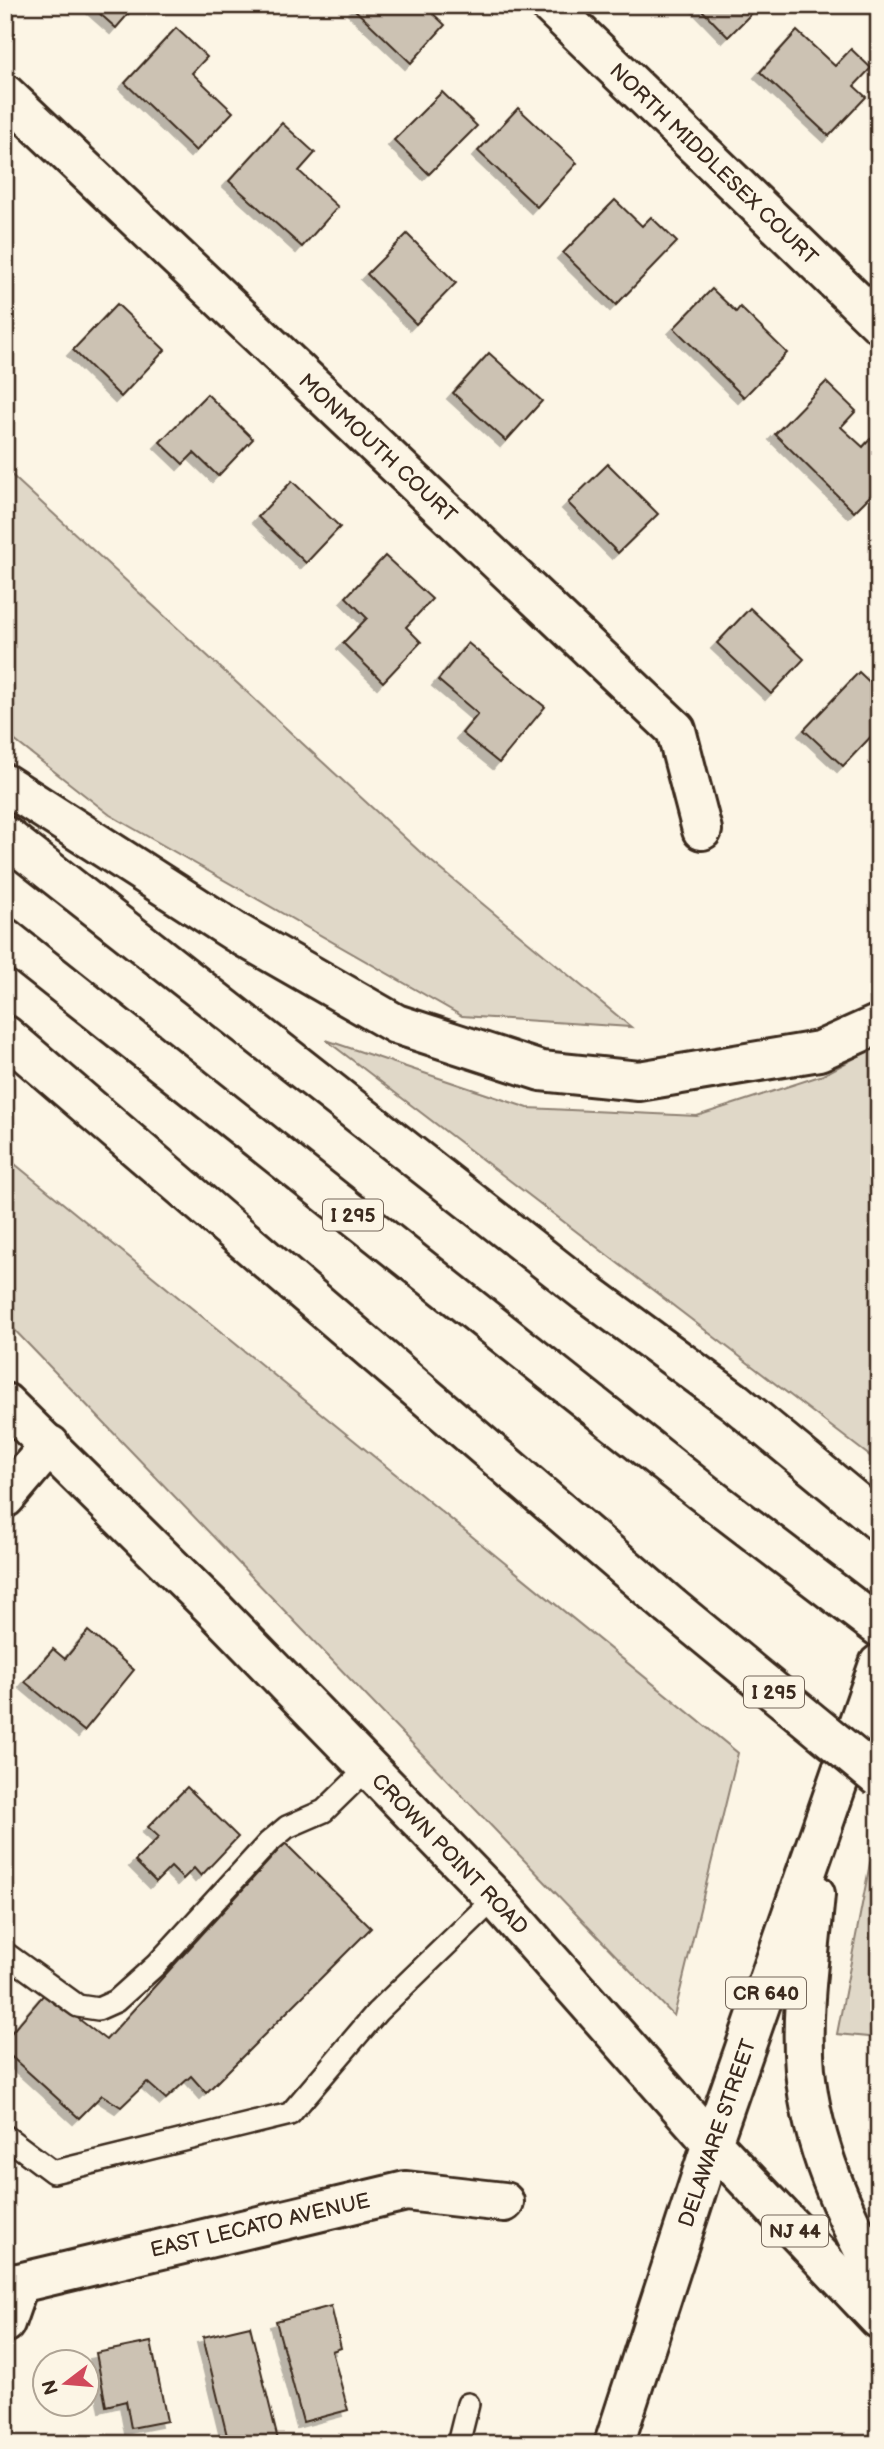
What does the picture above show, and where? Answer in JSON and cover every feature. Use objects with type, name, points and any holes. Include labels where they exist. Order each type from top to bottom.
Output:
[{"type":"main road","name":"NORTH MIDDLESEX COURT","points":[[550,5],[879,323]]},
{"type":"main road","name":"MONMOUTH COURT","points":[[5,94],[676,730],[702,830]]},
{"type":"main road","points":[[5,784],[237,933],[396,1024],[541,1071],[639,1081],[820,1051],[879,1024]]},
{"type":"main road","points":[[5,836],[586,1292],[735,1402],[879,1521]]},
{"type":"main road","name":"I 295","points":[[5,938],[701,1491],[879,1627]]},
{"type":"main road","name":"I 295","points":[[5,1035],[670,1606],[879,1778]]},
{"type":"main road","name":"CROWN POINT ROAD","points":[[5,1403],[50,1445],[495,1898],[712,2143],[879,2319]]},
{"type":"main road","points":[[5,1498],[50,1445]]},
{"type":"main road","name":"DELAWARE STREET","points":[[614,2444],[712,2143],[819,1843],[879,1664]]},
{"type":"main road","points":[[819,1843],[807,1997],[805,2069],[821,2148],[844,2214],[879,2280]]},
{"type":"main road","name":"EAST LECATO AVENUE","points":[[12,2277],[406,2190],[504,2202]]},
{"type":"main road","points":[[5,2323],[12,2277]]},
{"type":"lane","points":[[5,1953],[78,2006],[98,2009],[116,2001],[156,1965],[268,1843],[287,1827],[324,1811],[368,1768]]},
{"type":"lane","points":[[5,2136],[53,2172],[290,2114],[377,2012],[495,1898]]},
{"type":"lane","points":[[458,2444],[468,2404]]},
{"type":"shaded area","points":[[5,469],[419,851],[631,1027],[462,1016],[110,815],[5,733]]},
{"type":"shaded area","points":[[326,1040],[528,1108],[697,1116],[823,1075],[879,1045],[879,1463]]},
{"type":"shaded area","points":[[5,1156],[738,1753],[674,2016],[5,1320]]},
{"type":"shaded area","points":[[870,1863],[879,1870],[879,2038],[837,2034]]},
{"type":"building","points":[[90,5],[136,5],[116,28]]},
{"type":"building","points":[[357,5],[424,5],[445,25],[411,63],[354,9]]},
{"type":"building","points":[[697,5],[760,5],[728,37]]},
{"type":"building","points":[[176,28],[207,57],[192,73],[233,112],[196,151],[125,83]]},
{"type":"building","points":[[797,31],[835,66],[851,49],[871,68],[854,86],[866,97],[829,136],[760,72]]},
{"type":"building","points":[[442,92],[477,126],[429,174],[394,140]]},
{"type":"building","points":[[518,108],[577,163],[537,207],[478,151]]},
{"type":"building","points":[[282,123],[315,153],[299,171],[338,207],[302,247],[229,181]]},
{"type":"building","points":[[615,200],[642,226],[651,217],[677,242],[616,305],[563,253]]},
{"type":"building","points":[[407,234],[456,283],[416,324],[367,274]]},
{"type":"building","points":[[712,289],[736,312],[740,307],[787,353],[744,397],[674,328]]},
{"type":"building","points":[[117,304],[165,350],[121,397],[73,350]]},
{"type":"building","points":[[489,353],[542,401],[506,441],[453,393]]},
{"type":"building","points":[[826,382],[856,411],[841,427],[863,447],[872,437],[879,444],[879,487],[854,512],[775,434]]},
{"type":"building","points":[[207,394],[253,439],[218,476],[194,453],[183,464],[160,442]]},
{"type":"building","points":[[608,464],[658,514],[618,553],[568,503]]},
{"type":"building","points":[[292,481],[340,527],[306,563],[258,517]]},
{"type":"building","points":[[385,556],[432,599],[406,627],[421,642],[383,682],[343,643],[367,618],[346,597]]},
{"type":"building","points":[[750,608],[804,659],[771,694],[717,643]]},
{"type":"building","points":[[468,643],[545,707],[499,763],[462,733],[478,714],[438,680]]},
{"type":"building","points":[[859,672],[879,691],[879,728],[843,766],[804,730]]},
{"type":"building","points":[[88,1631],[134,1670],[84,1731],[25,1682],[53,1649],[65,1659]]},
{"type":"building","points":[[187,1787],[238,1837],[201,1876],[194,1868],[183,1879],[171,1867],[156,1882],[135,1861],[159,1837],[148,1827]]},
{"type":"building","points":[[285,1843],[371,1928],[206,2093],[191,2076],[166,2099],[147,2082],[121,2107],[102,2095],[79,2118],[5,2051],[5,2040],[45,1993],[106,2040]]},
{"type":"building","points":[[331,2306],[341,2348],[332,2351],[348,2410],[303,2422],[276,2321]]},
{"type":"building","points":[[250,2326],[279,2444],[229,2444],[203,2337]]},
{"type":"building","points":[[151,2342],[167,2421],[131,2428],[126,2401],[106,2406],[102,2385],[102,2352]]}]
